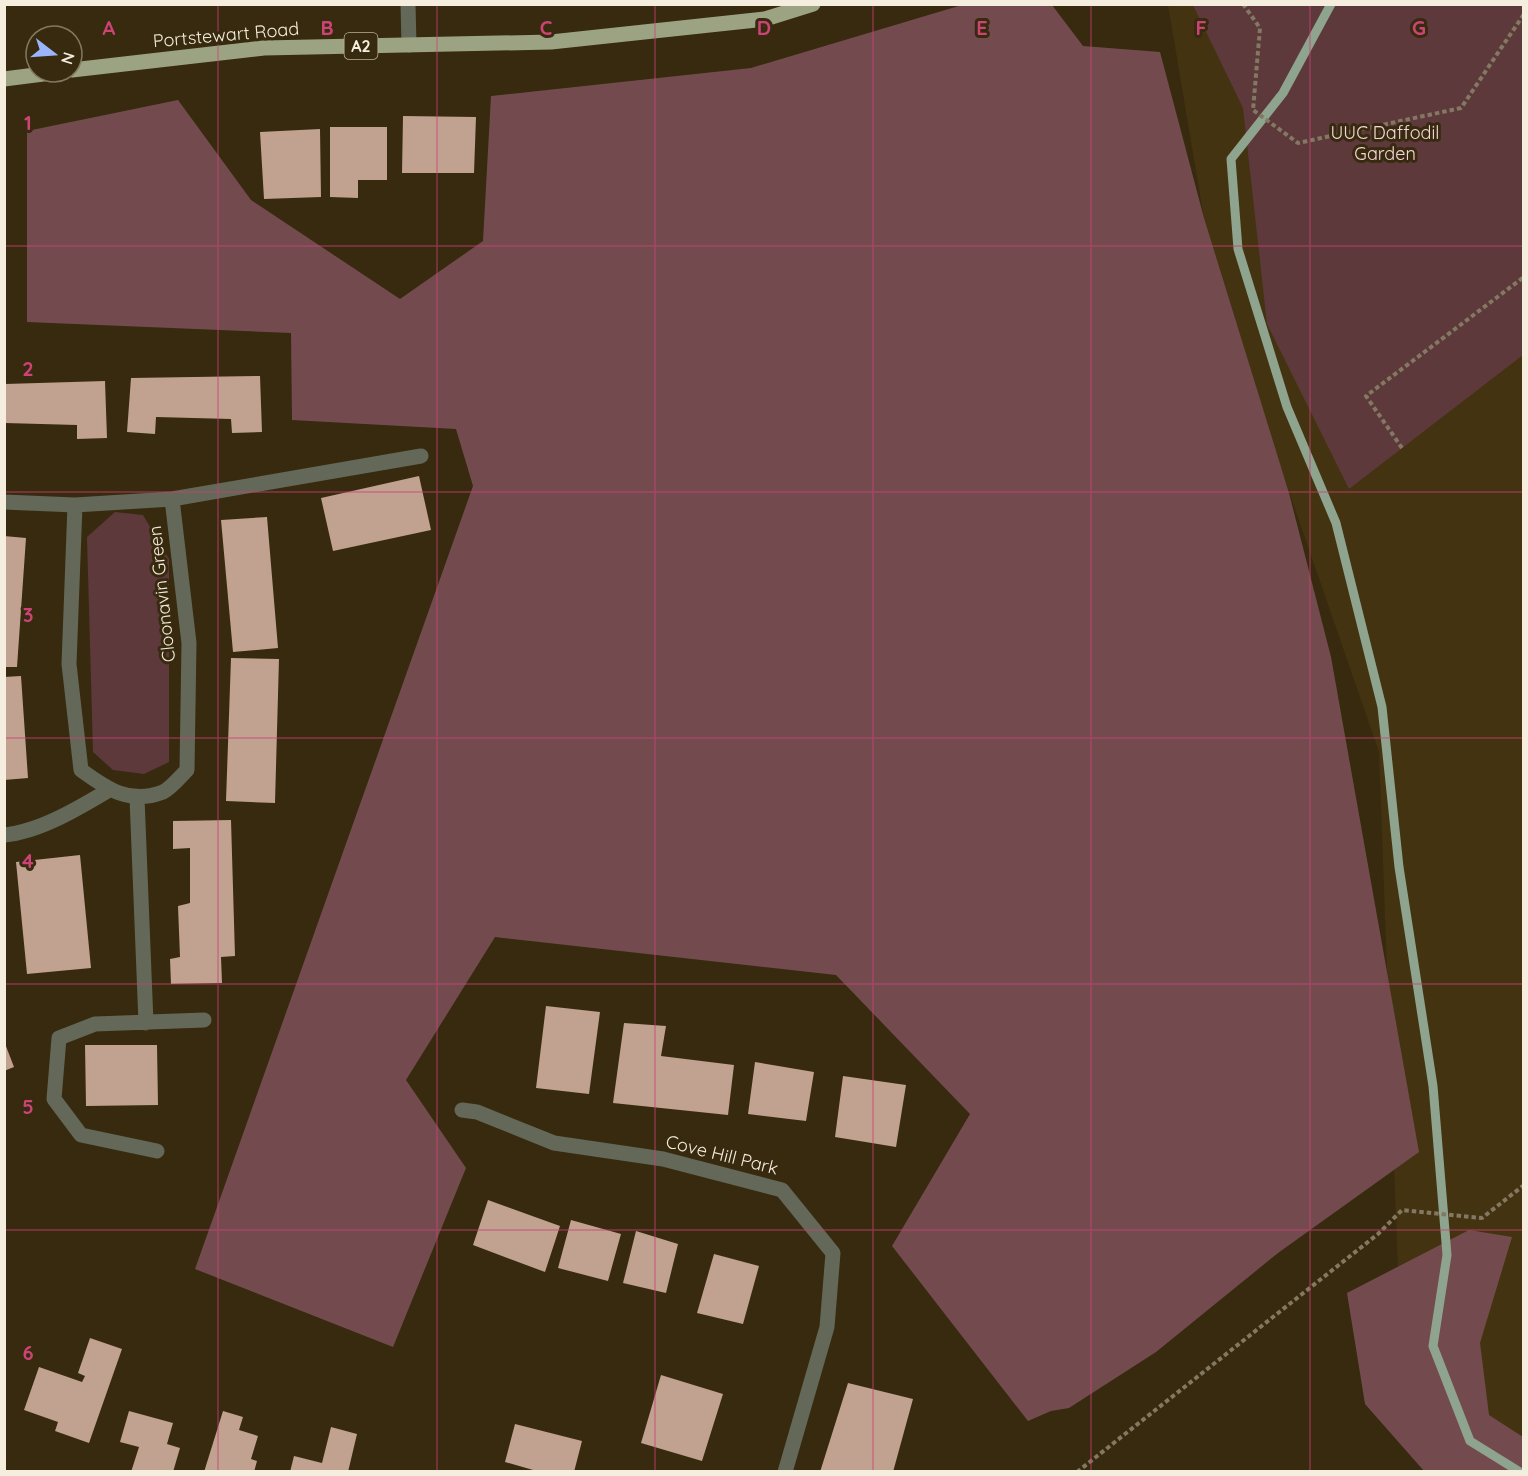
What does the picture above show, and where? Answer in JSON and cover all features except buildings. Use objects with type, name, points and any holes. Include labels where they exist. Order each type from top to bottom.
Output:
[{"type":"main road","name":"Portstewart Road","points":[[84,69],[264,48],[551,42],[765,19],[813,4]]},
{"type":"main road","points":[[4,80],[24,77]]},
{"type":"street","points":[[408,4],[409,45]]},
{"type":"street","name":"Cloonavin Green","points":[[4,502],[75,505],[172,499],[421,456]]},
{"type":"street","name":"Cloonavin Green","points":[[137,798],[164,792],[187,770],[189,643],[172,499]]},
{"type":"street","points":[[75,505],[69,664],[81,770],[109,790],[137,798],[146,1023]]},
{"type":"street","points":[[4,835],[16,834],[72,812],[109,790]]},
{"type":"street","points":[[157,1151],[81,1135],[54,1099],[59,1038],[95,1024],[204,1020]]},
{"type":"street","name":"Cove Hill Park","points":[[462,1110],[477,1112],[554,1143],[663,1159],[782,1190],[832,1252],[827,1327],[785,1472]]},
{"type":"path","points":[[1243,4],[1260,28],[1253,110],[1298,143],[1461,108],[1524,14]]},
{"type":"path","points":[[1402,448],[1366,396],[1524,277]]},
{"type":"path","points":[[1077,1472],[1378,1234],[1402,1210],[1482,1218],[1524,1185]]},
{"type":"shaded area","points":[[962,5],[1052,5],[1083,46],[1160,52],[1204,218],[1289,493],[1331,657],[1419,1152],[1278,1253],[1156,1352],[1069,1408],[1051,1411],[1028,1421],[892,1246],[970,1114],[836,975],[495,937],[406,1080],[466,1168],[393,1347],[195,1269],[473,486],[456,429],[292,420],[291,333],[27,322],[27,131],[178,100],[251,200],[400,299],[483,241],[491,96],[751,68]]},
{"type":"shaded area","points":[[1168,5],[1523,5],[1523,1471],[1404,1436],[1379,752],[1213,272]]},
{"type":"shaded area","points":[[1469,1230],[1512,1237],[1480,1343],[1489,1415],[1523,1437],[1523,1471],[1424,1471],[1365,1404],[1347,1293]]},
{"type":"green space","name":"UUC Daffodil Garden","points":[[1193,5],[1523,5],[1523,355],[1349,489],[1267,324],[1243,108]]},
{"type":"green space","points":[[115,512],[143,515],[169,559],[169,762],[144,774],[113,770],[93,752],[87,537]]},
{"type":"waterway","points":[[1331,4],[1283,93],[1231,159],[1238,249],[1287,407],[1336,523],[1382,707],[1399,867],[1433,1086],[1447,1255],[1433,1346],[1470,1441],[1520,1472]]}]
